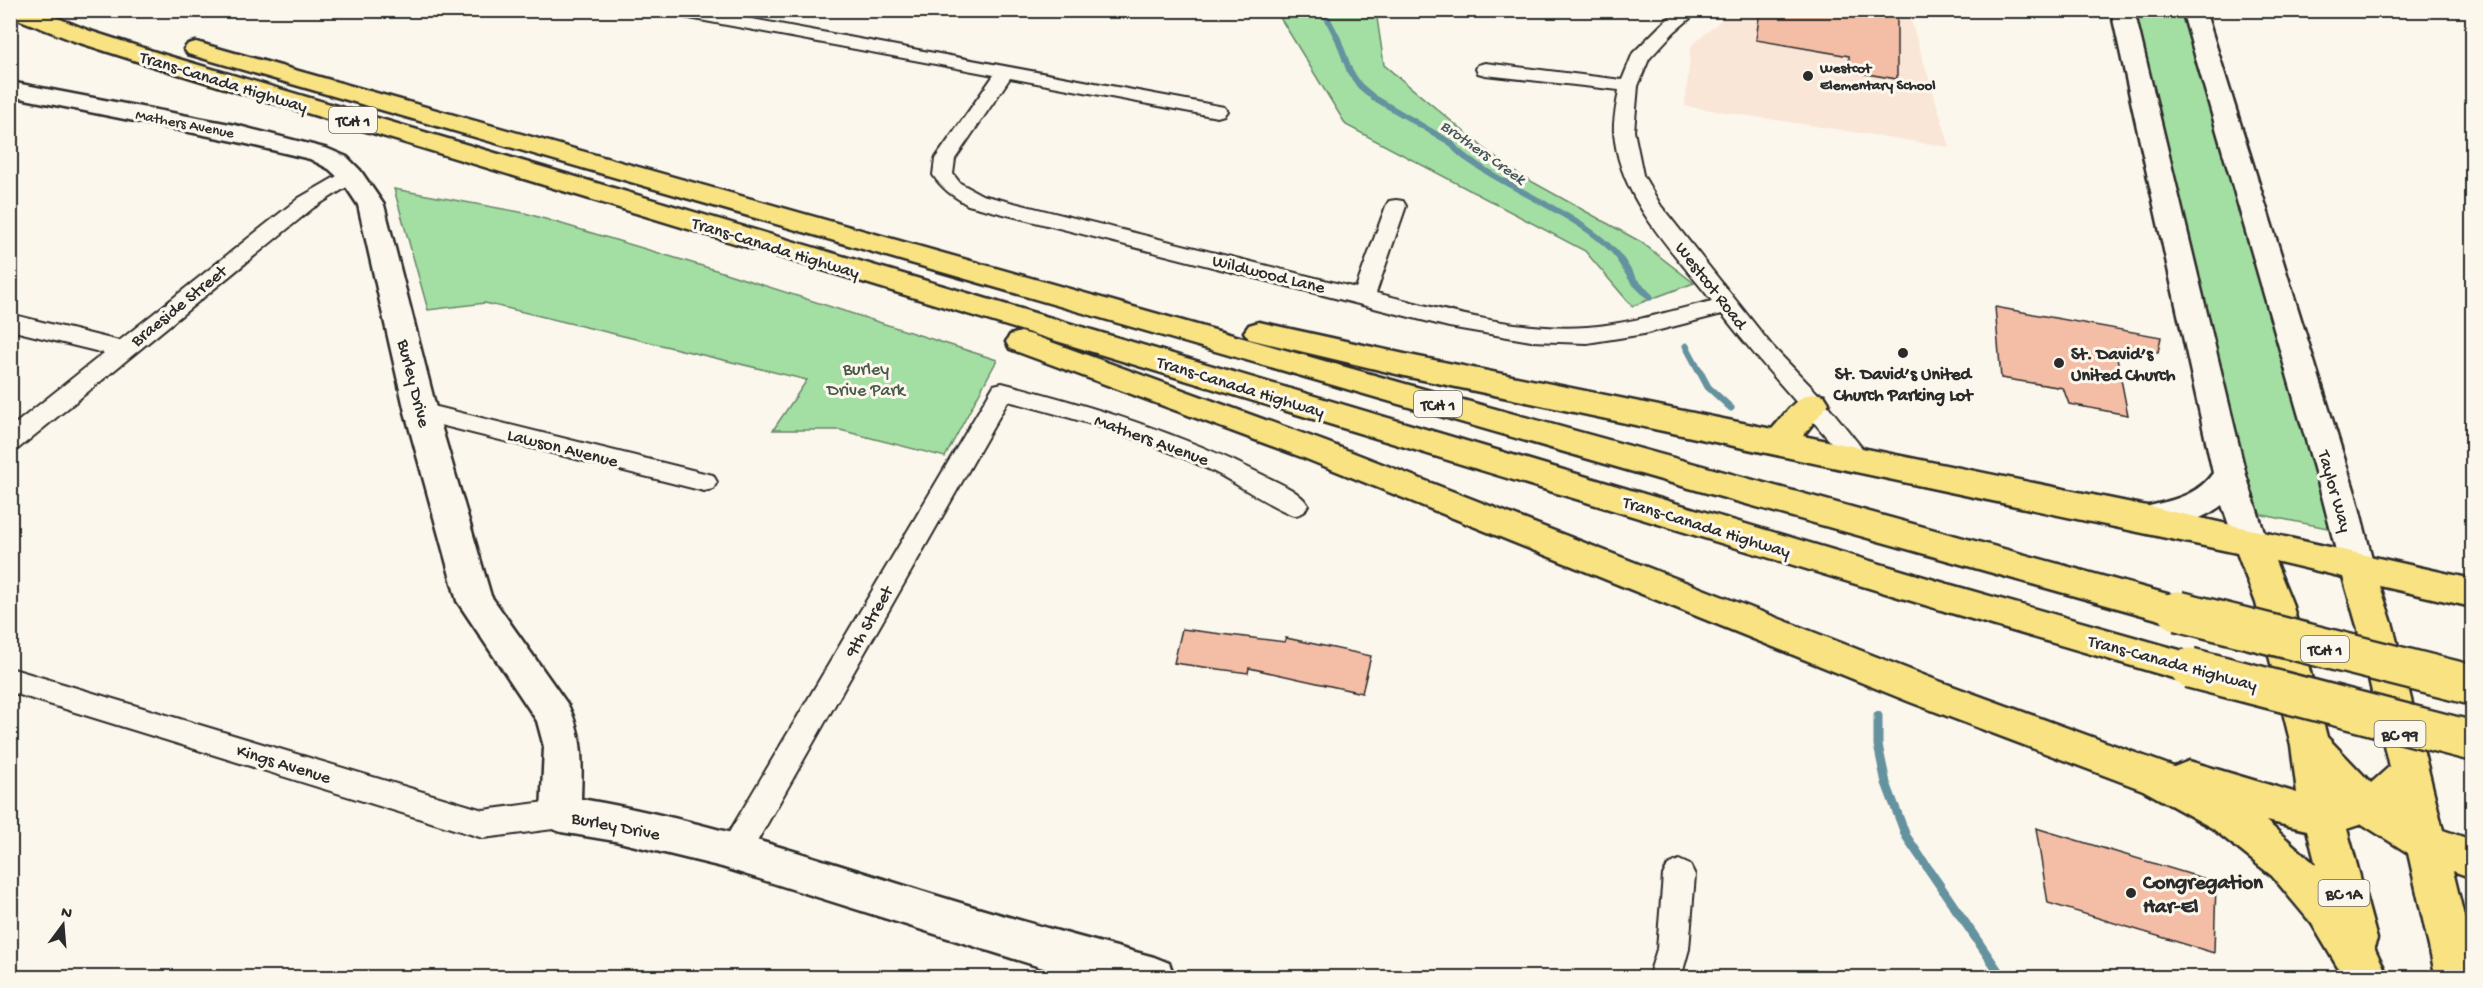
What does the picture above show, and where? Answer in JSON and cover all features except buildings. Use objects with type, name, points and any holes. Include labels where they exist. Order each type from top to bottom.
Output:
[{"type":"highway","name":"Trans-Canada Highway","points":[[16,10],[82,36],[157,60],[1951,599],[2190,668],[2472,741]]},
{"type":"highway","name":"Trans-Canada Highway","points":[[77,10],[183,45],[699,191],[1041,293],[2178,611],[2472,685]]},
{"type":"highway","points":[[699,191],[1279,337],[2147,519],[2254,553]]},
{"type":"highway","points":[[808,256],[980,326],[1315,450],[1818,650],[2157,778],[2217,808],[2265,844],[2298,874],[2322,903],[2366,975]]},
{"type":"highway","points":[[1779,442],[1813,403]]},
{"type":"highway","points":[[1858,458],[1882,477],[1905,488],[2254,553],[2357,566],[2472,593]]},
{"type":"highway","name":"BC 1A","points":[[2254,553],[2274,603],[2310,745],[2315,785],[2366,975]]},
{"type":"highway","name":"Taylor Way","points":[[2357,566],[2374,626],[2458,978]]},
{"type":"highway","points":[[2024,728],[2281,806],[2323,814],[2365,804],[2391,792],[2409,771]]},
{"type":"highway","points":[[2310,745],[2326,766],[2385,820],[2425,843],[2472,859]]},
{"type":"street","points":[[672,10],[1217,111]]},
{"type":"street","name":"Westcot Road","points":[[1691,10],[1668,28],[1640,57],[1629,86],[1624,131],[1633,175],[1653,209],[1764,352],[1813,403],[1858,458]]},
{"type":"street","points":[[2122,10],[2230,475],[2254,553]]},
{"type":"street","name":"Taylor Way","points":[[2193,10],[2335,485],[2357,566]]},
{"type":"street","points":[[1485,69],[1629,86]]},
{"type":"street","name":"Wildwood Lane","points":[[1006,71],[945,159],[943,175],[953,187],[975,200],[1449,319],[1543,334],[1587,334],[1644,326],[1727,305]]},
{"type":"street","name":"Mathers Avenue","points":[[10,89],[236,133],[319,154],[338,163],[351,176]]},
{"type":"street","name":"Braeside Street","points":[[10,442],[306,203],[351,176]]},
{"type":"street","name":"Burley Drive","points":[[351,176],[371,205],[421,412],[475,601],[555,716],[563,747],[561,814],[618,822],[735,851],[986,931],[1154,978]]},
{"type":"street","points":[[1364,296],[1396,206]]},
{"type":"street","points":[[10,322],[122,350]]},
{"type":"street","name":"Mathers Avenue","points":[[1002,391],[1060,406],[1204,457],[1256,480],[1295,505]]},
{"type":"street","name":"9th Street","points":[[735,851],[1002,391]]},
{"type":"street","name":"Lawson Avenue","points":[[421,412],[704,482]]},
{"type":"street","points":[[2147,519],[2187,510],[2204,502],[2221,490],[2230,475]]},
{"type":"street","name":"Kings Avenue","points":[[10,680],[483,824],[561,814]]},
{"type":"street","points":[[1664,978],[1673,949],[1679,874]]},
{"type":"shaded area","name":"Westcot Elementary School","points":[[1732,11],[1908,11],[1950,147],[1685,106],[1691,46]]},
{"type":"green space","points":[[1276,11],[1376,11],[1384,65],[1509,169],[1641,242],[1694,283],[1632,306],[1585,251],[1346,125]]},
{"type":"green space","points":[[2130,11],[2181,11],[2334,527],[2332,529],[2263,515],[2254,511]]},
{"type":"green space","name":"Burley Drive Park","points":[[394,189],[525,213],[719,271],[997,360],[945,457],[840,430],[773,430],[807,380],[485,303],[428,310]]},
{"type":"waterway","name":"Brothers Creek","points":[[1323,10],[1338,39],[1350,72],[1360,86],[1373,97],[1451,143],[1461,154],[1499,179],[1578,223],[1611,249],[1622,262]]},
{"type":"waterway","name":"Brothers Creek","points":[[1621,261],[1634,281],[1650,297]]},
{"type":"waterway","name":"Brothers Creek","points":[[1686,346],[1708,387],[1731,408]]},
{"type":"waterway","name":"Brothers Creek","points":[[1878,716],[1878,745],[1886,783],[1906,836],[2003,978]]},
{"type":"place","name":"Westcot Elementary School","points":[[1808,76]]},
{"type":"place","name":"St. David’s United Church Parking Lot","points":[[1903,353]]},
{"type":"place","name":"St. David’s United Church","points":[[2059,363]]},
{"type":"place","name":"Congregation Har-El","points":[[2131,893]]}]
